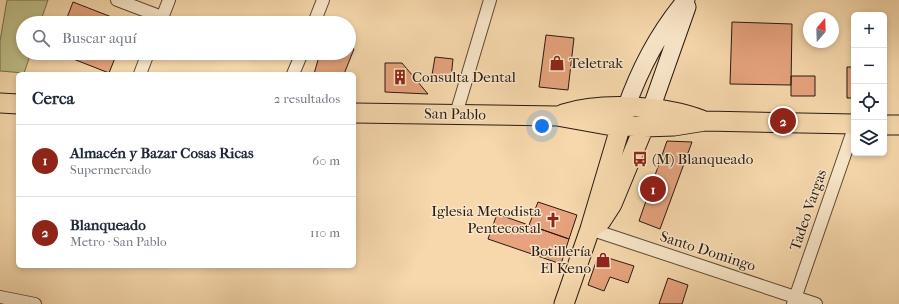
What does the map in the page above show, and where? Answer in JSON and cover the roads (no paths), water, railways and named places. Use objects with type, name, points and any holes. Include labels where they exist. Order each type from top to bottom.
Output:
[{"type":"main road","points":[[564,304],[590,229],[632,89],[648,55],[668,23],[686,0]]},
{"type":"main road","points":[[590,229],[601,221],[612,204],[644,128],[689,0]]},
{"type":"main road","points":[[0,103],[16,104]]},
{"type":"main road","name":"San Pablo","points":[[557,116],[575,110],[594,108],[626,108],[678,112],[705,121]]},
{"type":"main road","name":"San Pablo","points":[[356,114],[557,116],[590,123],[644,128],[674,126],[705,121],[851,124]]},
{"type":"main road","points":[[887,125],[899,125]]},
{"type":"street","points":[[117,0],[152,16]]},
{"type":"street","points":[[163,16],[169,0]]},
{"type":"street","points":[[317,16],[323,0]]},
{"type":"street","points":[[456,114],[490,0]]},
{"type":"street","points":[[141,72],[145,60]]},
{"type":"street","points":[[294,72],[299,60]]},
{"type":"street","name":"Tadeo Vargas","points":[[794,300],[851,137]]},
{"type":"street","name":"Santo Domingo","points":[[590,229],[794,300],[816,304]]},
{"type":"street","points":[[0,297],[35,304]]},
{"type":"place","name":"Teletrak","points":[[557,63]]},
{"type":"place","name":"Consulta Dental","points":[[400,77]]},
{"type":"place","name":"Blanqueado","points":[[783,121]]},
{"type":"place","name":"(M) Blanqueado","points":[[640,159]]},
{"type":"place","name":"Almacén y Bazar Cosas Ricas","points":[[653,189]]},
{"type":"place","name":"Iglesia Metodista Pentecostal","points":[[553,220]]},
{"type":"place","name":"Botillería El Keno","points":[[603,260]]}]
